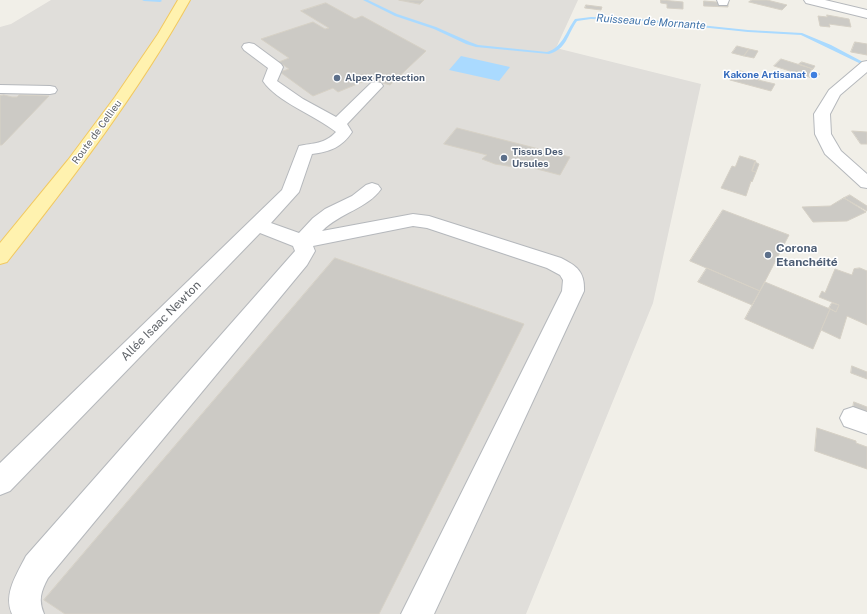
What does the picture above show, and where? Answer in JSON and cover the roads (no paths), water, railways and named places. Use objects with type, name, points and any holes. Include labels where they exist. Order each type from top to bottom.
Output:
[{"type":"main road","name":"Route de Cellieu","points":[[0,257],[72,167],[126,93],[184,0]]},
{"type":"street","points":[[810,0],[828,2],[866,15]]},
{"type":"street","points":[[248,47],[276,68],[270,80],[272,84],[298,102],[337,125],[376,86]]},
{"type":"street","points":[[866,67],[834,93],[822,114],[823,134],[834,154],[867,183]]},
{"type":"street","points":[[0,88],[50,90]]},
{"type":"street","name":"Allée Isaac Newton","points":[[0,482],[290,192],[304,150],[323,148],[331,145],[340,138],[344,132],[343,129],[337,125]]},
{"type":"street","points":[[302,242],[321,221],[332,213],[362,198],[372,189]]},
{"type":"street","points":[[258,224],[302,242],[413,220],[429,222],[554,263],[567,270],[574,279],[573,291],[417,614]]},
{"type":"street","points":[[28,614],[25,608],[26,589],[37,567],[300,260],[305,251],[302,242]]},
{"type":"water","points":[[461,56],[510,67],[499,81],[449,70]]},
{"type":"waterway","name":"Ruisseau de Mornante","points":[[144,0],[160,1]]},
{"type":"waterway","name":"Ruisseau de Mornante","points":[[365,0],[396,15],[435,28],[478,46],[547,53],[554,51],[562,45],[576,20],[591,18],[642,20],[748,31],[802,34],[861,62]]},
{"type":"place","name":"Kakone Artisanat","points":[[814,75]]},
{"type":"place","name":"Alpex Protection","points":[[337,78]]},
{"type":"place","name":"Tissus Des Ursules","points":[[504,158]]},
{"type":"place","name":"Corona Etanchéité","points":[[768,255]]}]
